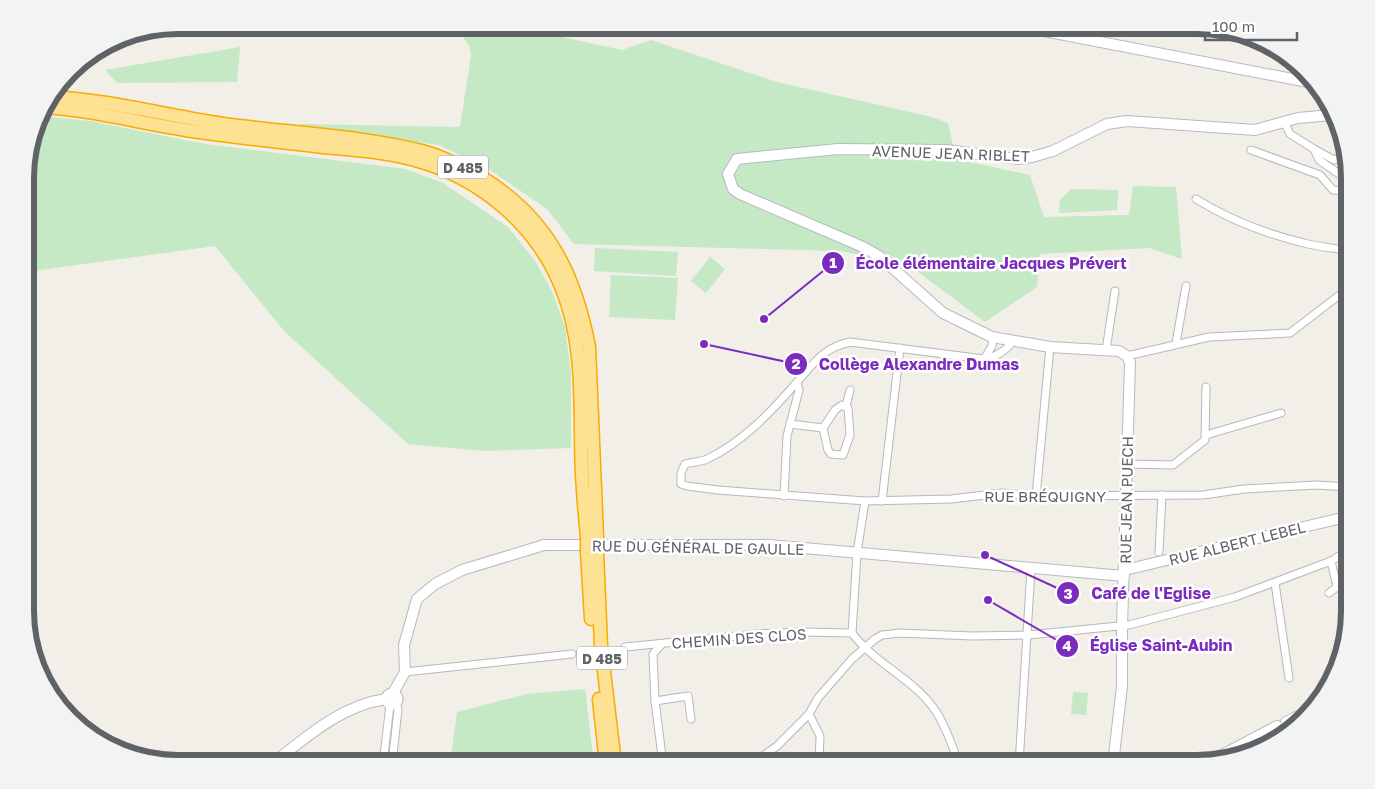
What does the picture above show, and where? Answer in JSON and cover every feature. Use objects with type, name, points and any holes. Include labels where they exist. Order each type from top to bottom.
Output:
[{"type":"highway","name":"D 485","points":[[59,97],[199,121],[367,140],[424,151],[466,168],[495,186],[523,208],[544,233],[561,259],[574,286],[583,316],[589,347],[593,647],[605,755]]},
{"type":"highway","name":"D 485","points":[[52,107],[68,108],[197,132],[365,151],[422,162],[462,178],[489,194],[515,217],[535,239],[551,264],[573,320],[578,348],[582,475],[592,536]]},
{"type":"highway","name":"D 485","points":[[592,552],[614,755]]},
{"type":"street","points":[[1062,34],[1300,78]]},
{"type":"street","name":"AVENUE JEAN RIBLET","points":[[1127,356],[1119,352],[1106,350],[1050,347],[1012,342],[993,337],[943,313],[879,256],[863,247],[740,194],[733,189],[730,183],[728,174],[731,166],[738,159],[745,157],[838,149],[946,150],[1018,159],[1053,151],[1107,124],[1127,121],[1255,130],[1298,118],[1327,115]]},
{"type":"street","points":[[1284,122],[1290,134],[1334,160],[1339,157]]},
{"type":"street","points":[[1314,149],[1319,160],[1341,175]]},
{"type":"street","points":[[1251,150],[1320,175],[1333,190],[1341,191]]},
{"type":"street","points":[[1196,199],[1233,220],[1282,237],[1341,249]]},
{"type":"street","points":[[1176,343],[1186,286]]},
{"type":"street","points":[[1106,350],[1115,291]]},
{"type":"street","points":[[1127,356],[1176,343],[1227,335],[1290,333],[1341,294]]},
{"type":"street","points":[[984,359],[992,346],[993,337]]},
{"type":"street","points":[[784,496],[785,464],[790,424],[798,390],[797,383],[816,359],[835,345],[850,342],[984,359],[993,358],[1008,349],[1012,342]]},
{"type":"street","points":[[1036,496],[1050,347]]},
{"type":"street","points":[[882,501],[900,348]]},
{"type":"street","name":"RUE JEAN PUECH","points":[[1114,755],[1122,686],[1130,363],[1127,356]]},
{"type":"street","name":"RUE BRÉQUIGNY","points":[[797,383],[770,412],[746,433],[706,460],[685,464],[681,473],[681,484],[718,490],[865,501],[951,500],[1002,493],[1036,496],[1203,495],[1244,489],[1316,485],[1341,487]]},
{"type":"street","points":[[1128,464],[1173,465],[1205,440],[1206,387]]},
{"type":"street","points":[[846,406],[842,405],[834,410],[824,428],[831,454],[843,455],[850,435],[850,423],[846,406],[850,390]]},
{"type":"street","points":[[1206,435],[1281,413]]},
{"type":"street","points":[[790,424],[824,428]]},
{"type":"street","points":[[1159,552],[1162,495]]},
{"type":"street","points":[[865,501],[857,553],[852,633],[864,648],[918,691],[935,710],[955,755]]},
{"type":"street","name":"RUE ALBERT LEBEL","points":[[1125,573],[1341,518]]},
{"type":"street","name":"RUE DU GÉNÉRAL DE GAULLE","points":[[404,672],[404,645],[417,599],[435,584],[462,570],[515,552],[544,545],[769,545],[1031,570],[1125,573]]},
{"type":"street","points":[[764,755],[777,746],[809,714],[829,684],[864,648],[882,635],[900,633],[972,636],[1028,635],[1122,626],[1235,597],[1331,561],[1341,555]]},
{"type":"street","points":[[1329,593],[1337,587],[1331,561]]},
{"type":"street","points":[[1020,755],[1031,570]]},
{"type":"street","points":[[1275,583],[1289,678]]},
{"type":"street","name":"CHEMIN DES CLOS","points":[[625,647],[756,634],[803,632],[852,633]]},
{"type":"street","points":[[662,644],[653,654],[654,701],[662,755]]},
{"type":"street","points":[[384,755],[391,700],[404,672],[572,654]]},
{"type":"street","points":[[654,701],[688,696],[691,719]]},
{"type":"street","points":[[391,700],[398,708],[393,755]]},
{"type":"street","points":[[283,755],[310,734],[356,707],[391,700]]},
{"type":"street","points":[[809,714],[820,736],[819,755]]},
{"type":"street","points":[[1237,749],[1278,730]]},
{"type":"green space","points":[[461,34],[553,34],[622,50],[651,40],[777,82],[932,117],[948,123],[956,159],[1030,175],[1044,217],[1129,215],[1133,186],[1176,187],[1182,259],[1149,248],[1040,254],[1037,287],[985,322],[910,266],[841,251],[574,244],[547,209],[490,170],[439,145],[299,126],[299,124],[460,127],[471,55],[469,45]]},
{"type":"green space","points":[[240,47],[237,82],[117,83],[105,70]]},
{"type":"green space","points":[[48,117],[90,121],[205,144],[406,169],[443,183],[508,227],[535,261],[552,291],[565,327],[571,373],[571,448],[483,451],[408,444],[284,331],[215,246],[34,271],[35,159],[41,132]]},
{"type":"green space","points":[[1071,189],[1118,190],[1117,210],[1059,213],[1060,200]]},
{"type":"green space","points":[[595,248],[678,252],[676,276],[594,271]]},
{"type":"green space","points":[[710,257],[725,269],[706,293],[691,281]]},
{"type":"green space","points":[[611,275],[678,278],[675,320],[609,317]]},
{"type":"green space","points":[[585,689],[593,755],[451,755],[457,712],[527,694]]},
{"type":"green space","points":[[1073,692],[1088,693],[1086,715],[1071,714]]},
{"type":"place","name":"École élémentaire Jacques Prévert","points":[[764,319]]},
{"type":"place","name":"Collège Alexandre Dumas","points":[[704,344]]},
{"type":"place","name":"Café de l'Eglise","points":[[985,555]]},
{"type":"place","name":"Église Saint-Aubin","points":[[988,600]]}]
